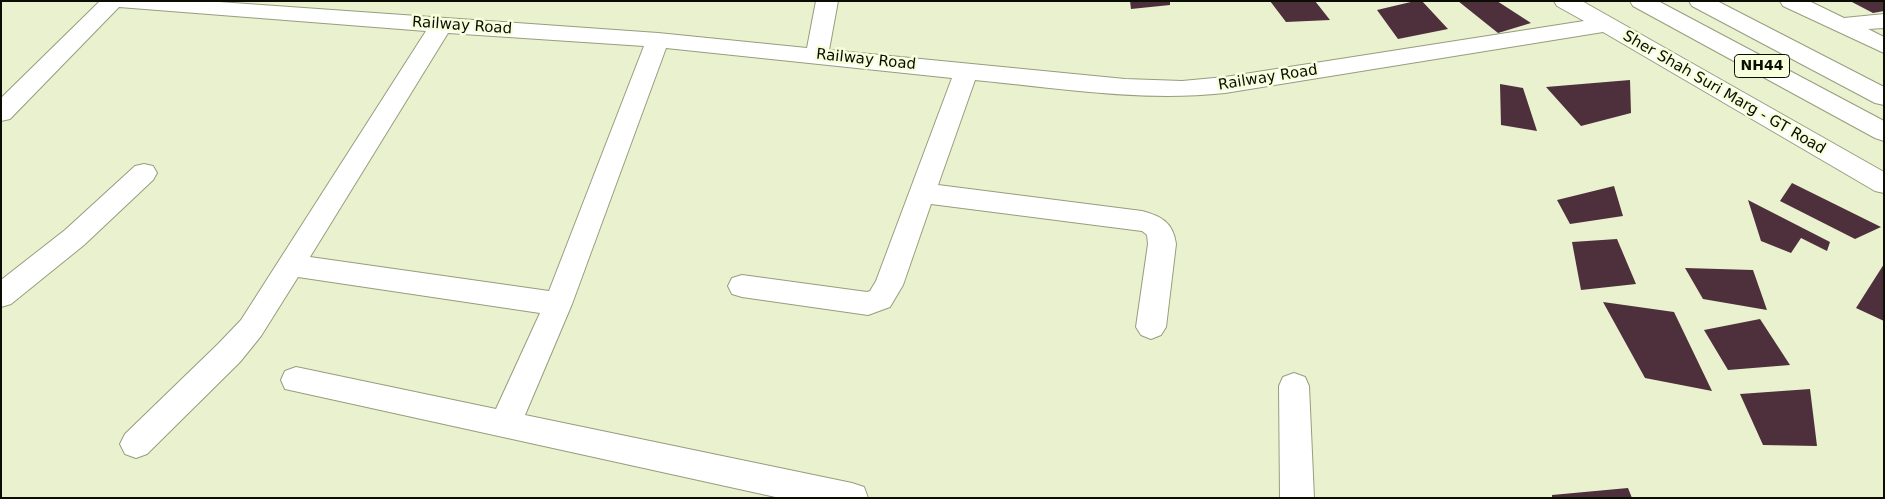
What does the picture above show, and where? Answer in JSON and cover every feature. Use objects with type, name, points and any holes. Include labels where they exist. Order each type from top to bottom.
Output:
[{"type":"main road","points":[[1,113],[113,1]]},
{"type":"main road","name":"Railway Road","points":[[122,1],[255,7],[441,25],[658,40],[1140,89],[1185,89],[1224,85],[1606,26]]},
{"type":"main road","points":[[817,55],[828,1]]},
{"type":"main road","name":"Sher Shah Suri Marg - GT Road","points":[[1565,1],[1884,184]]},
{"type":"main road","name":"NH44","points":[[1641,1],[1884,132]]},
{"type":"main road","name":"NH44","points":[[1700,1],[1884,97]]},
{"type":"main road","points":[[1791,1],[1884,46]]},
{"type":"main road","points":[[1840,25],[1884,21]]},
{"type":"main road","points":[[136,444],[229,353],[251,328],[441,25]]},
{"type":"main road","points":[[505,424],[558,304],[658,40]]},
{"type":"main road","points":[[742,286],[868,304],[880,299],[889,285],[966,71]]},
{"type":"main road","points":[[1,296],[36,271],[76,238],[144,173]]},
{"type":"main road","points":[[922,192],[1142,221],[1156,225],[1161,232],[1162,244],[1151,327]]},
{"type":"main road","points":[[291,265],[558,304]]},
{"type":"main road","points":[[296,380],[852,498]]},
{"type":"main road","points":[[1294,386],[1297,498]]},
{"type":"building","points":[[1130,1],[1170,1],[1170,5],[1131,9]]},
{"type":"building","points":[[1270,1],[1315,1],[1330,20],[1286,22]]},
{"type":"building","points":[[1422,1],[1448,29],[1398,39],[1377,10]]},
{"type":"building","points":[[1458,1],[1497,1],[1531,23],[1498,33]]},
{"type":"building","points":[[1850,1],[1884,1],[1884,11],[1873,13]]},
{"type":"building","points":[[1630,80],[1631,113],[1581,126],[1546,87]]},
{"type":"building","points":[[1500,84],[1523,88],[1537,131],[1501,125]]},
{"type":"building","points":[[1792,183],[1881,227],[1855,239],[1780,201]]},
{"type":"building","points":[[1614,186],[1623,216],[1570,224],[1557,200]]},
{"type":"building","points":[[1748,200],[1830,242],[1827,251],[1801,238],[1791,253],[1761,241]]},
{"type":"building","points":[[1617,239],[1636,284],[1581,290],[1572,242]]},
{"type":"building","points":[[1884,264],[1884,321],[1856,308]]},
{"type":"building","points":[[1685,268],[1753,270],[1767,310],[1703,299]]},
{"type":"building","points":[[1603,302],[1674,312],[1712,391],[1645,378]]},
{"type":"building","points":[[1760,319],[1790,365],[1728,370],[1704,330]]},
{"type":"building","points":[[1810,389],[1817,446],[1763,445],[1740,394]]},
{"type":"building","points":[[1628,488],[1632,498],[1552,498],[1552,495]]}]
